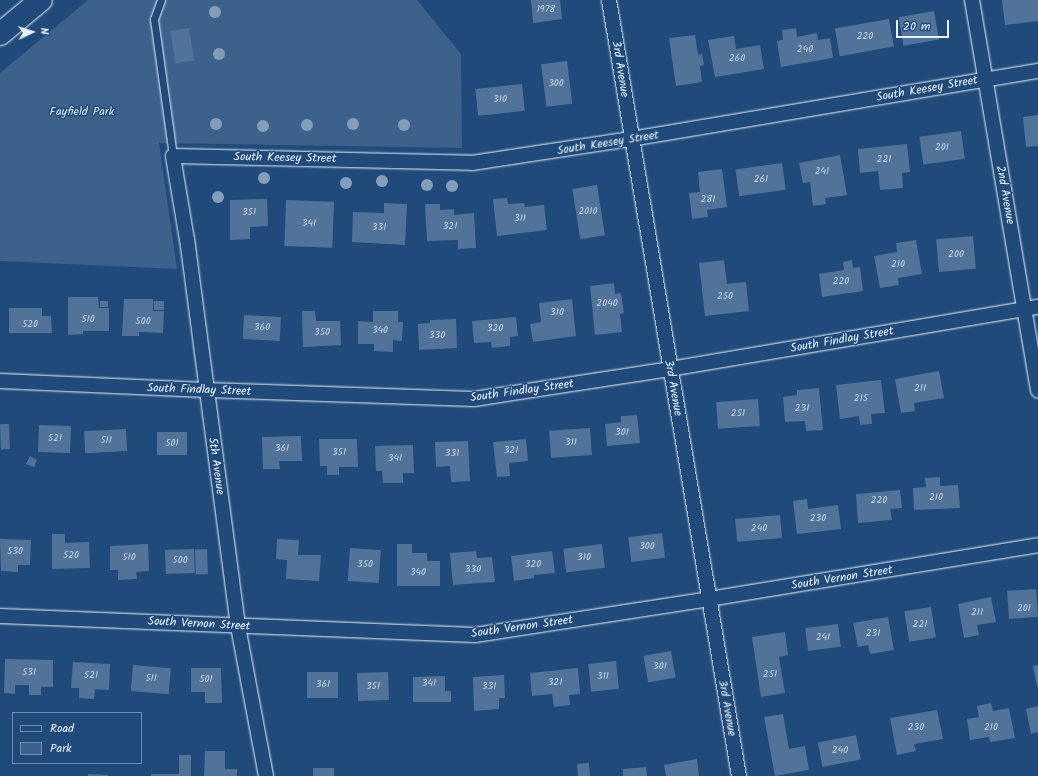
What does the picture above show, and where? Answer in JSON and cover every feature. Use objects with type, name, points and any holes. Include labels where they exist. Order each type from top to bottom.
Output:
[{"type":"highway","points":[[0,34],[41,0]]},
{"type":"street","name":"3rd Avenue","points":[[608,0],[739,776]]},
{"type":"street","name":"2nd Avenue","points":[[972,0],[985,80],[1031,308],[1038,390]]},
{"type":"street","name":"South Keesey Street","points":[[173,156],[472,163],[632,139],[1038,71]]},
{"type":"street","name":"5th Avenue","points":[[173,156],[187,240],[238,626],[266,776]]},
{"type":"street","name":"South Findlay Street","points":[[0,382],[474,399],[670,369],[1031,308]]},
{"type":"street","name":"South Vernon Street","points":[[0,616],[475,635],[709,600],[1038,545]]},
{"type":"lane","points":[[161,0],[154,18],[173,156]]},
{"type":"green space","name":"Fayfield Park","points":[[88,0],[417,0],[461,54],[462,148],[159,143],[177,269],[0,261],[0,73]]},
{"type":"building","points":[[531,0],[560,0],[562,19],[533,23]]},
{"type":"building","points":[[1002,0],[1038,0],[1038,21],[1005,25]]},
{"type":"building","points":[[934,11],[939,40],[904,46],[899,17]]},
{"type":"building","points":[[889,19],[894,47],[840,56],[835,29]]},
{"type":"building","points":[[189,28],[194,61],[175,64],[170,31]]},
{"type":"building","points":[[796,28],[797,37],[817,33],[818,40],[830,38],[833,58],[781,67],[777,41],[783,40],[782,30]]},
{"type":"building","points":[[695,35],[698,55],[702,54],[704,65],[700,66],[702,82],[676,86],[669,38]]},
{"type":"building","points":[[734,36],[736,49],[760,45],[764,69],[715,77],[708,40]]},
{"type":"building","points":[[567,61],[572,104],[546,107],[541,64]]},
{"type":"building","points":[[522,84],[525,111],[478,116],[475,89]]},
{"type":"building","points":[[1038,115],[1038,146],[1026,147],[1023,117]]},
{"type":"building","points":[[961,131],[965,159],[923,165],[919,137]]},
{"type":"building","points":[[907,144],[910,172],[902,173],[903,188],[880,190],[878,171],[860,173],[858,149]]},
{"type":"building","points":[[840,155],[847,195],[825,198],[826,204],[813,206],[810,182],[803,183],[799,163]]},
{"type":"building","points":[[782,163],[786,190],[739,196],[735,170]]},
{"type":"building","points":[[722,169],[727,207],[707,210],[708,217],[692,219],[689,193],[700,192],[698,172]]},
{"type":"building","points":[[597,185],[605,235],[580,239],[572,189]]},
{"type":"building","points":[[507,198],[508,204],[524,203],[525,207],[544,205],[547,230],[497,236],[493,199]]},
{"type":"building","points":[[267,199],[268,226],[250,227],[250,239],[230,240],[230,200]]},
{"type":"building","points":[[286,200],[334,202],[332,248],[284,246]]},
{"type":"building","points":[[384,203],[407,204],[405,245],[352,242],[353,212],[384,213]]},
{"type":"building","points":[[425,204],[440,204],[440,210],[454,209],[454,215],[474,213],[476,248],[458,249],[458,240],[427,241]]},
{"type":"building","points":[[973,236],[976,269],[939,272],[936,239]]},
{"type":"building","points":[[916,240],[922,274],[898,278],[899,285],[880,288],[874,256],[897,252],[896,243]]},
{"type":"building","points":[[724,260],[727,284],[746,282],[749,311],[705,316],[699,263]]},
{"type":"building","points":[[852,260],[853,268],[860,267],[863,291],[822,297],[819,274],[844,270],[843,262]]},
{"type":"building","points":[[614,283],[615,294],[621,293],[624,313],[620,314],[622,332],[595,335],[590,286]]},
{"type":"building","points":[[68,297],[98,297],[99,308],[109,308],[109,331],[83,331],[83,334],[68,335]]},
{"type":"building","points":[[124,299],[153,299],[153,311],[164,311],[163,333],[139,332],[139,336],[122,336]]},
{"type":"building","points":[[572,299],[576,336],[533,342],[530,324],[541,322],[539,303]]},
{"type":"building","points":[[100,301],[108,301],[108,307],[100,307]]},
{"type":"building","points":[[154,301],[164,301],[164,310],[154,310]]},
{"type":"building","points":[[9,308],[42,308],[42,316],[51,316],[52,333],[9,333]]},
{"type":"building","points":[[302,311],[315,311],[316,321],[340,321],[341,345],[303,347]]},
{"type":"building","points":[[373,311],[398,311],[398,322],[403,322],[402,341],[393,340],[393,352],[374,351],[374,344],[358,344],[358,321],[373,322]]},
{"type":"building","points":[[244,315],[281,317],[280,341],[243,339]]},
{"type":"building","points":[[516,317],[518,336],[510,337],[510,346],[492,348],[491,342],[474,343],[472,321]]},
{"type":"building","points":[[456,319],[457,348],[419,350],[418,324],[430,323],[430,320]]},
{"type":"building","points":[[939,371],[944,398],[914,403],[915,411],[901,413],[895,379]]},
{"type":"building","points":[[881,380],[885,413],[871,414],[872,424],[860,425],[859,416],[840,419],[836,385]]},
{"type":"building","points":[[819,388],[823,430],[806,431],[805,421],[785,422],[783,397],[797,395],[797,390]]},
{"type":"building","points":[[758,399],[760,426],[718,429],[716,402]]},
{"type":"building","points":[[637,415],[640,443],[607,446],[605,424],[621,422],[621,416]]},
{"type":"building","points":[[0,424],[9,424],[10,449],[1,449]]},
{"type":"building","points":[[39,425],[71,426],[70,453],[38,452]]},
{"type":"building","points":[[590,428],[592,455],[551,458],[549,431]]},
{"type":"building","points":[[126,429],[127,451],[85,453],[84,431]]},
{"type":"building","points":[[157,432],[187,432],[187,455],[157,455]]},
{"type":"building","points":[[301,436],[302,461],[279,461],[280,469],[263,469],[262,437]]},
{"type":"building","points":[[319,439],[357,439],[358,467],[339,467],[339,475],[327,475],[327,466],[320,466]]},
{"type":"building","points":[[526,439],[528,461],[509,463],[510,476],[497,477],[493,442]]},
{"type":"building","points":[[468,441],[470,481],[451,482],[450,466],[436,467],[435,442]]},
{"type":"building","points":[[413,445],[414,473],[403,473],[403,483],[383,483],[382,471],[376,471],[375,446]]},
{"type":"building","points":[[30,456],[37,460],[34,467],[26,464]]},
{"type":"building","points":[[940,477],[940,486],[958,485],[960,508],[914,510],[913,488],[926,487],[925,478]]},
{"type":"building","points":[[900,490],[902,508],[890,509],[892,520],[858,523],[856,494]]},
{"type":"building","points":[[807,499],[808,509],[838,505],[841,529],[797,534],[793,501]]},
{"type":"building","points":[[780,515],[782,538],[737,542],[735,519]]},
{"type":"building","points":[[662,533],[665,558],[631,562],[628,537]]},
{"type":"building","points":[[52,534],[65,534],[65,543],[89,542],[90,568],[52,569]]},
{"type":"building","points":[[0,539],[31,540],[30,565],[18,565],[18,572],[1,571]]},
{"type":"building","points":[[277,539],[299,540],[298,555],[321,555],[319,581],[286,579],[287,560],[276,559]]},
{"type":"building","points":[[148,544],[149,571],[136,572],[137,579],[118,580],[118,570],[110,570],[110,546]]},
{"type":"building","points":[[397,544],[412,544],[412,553],[427,553],[427,561],[440,561],[440,586],[397,586]]},
{"type":"building","points":[[602,544],[605,568],[566,573],[563,549]]},
{"type":"building","points":[[350,548],[381,550],[379,583],[348,581]]},
{"type":"building","points":[[194,549],[195,573],[166,574],[165,550]]},
{"type":"building","points":[[195,549],[207,549],[208,574],[196,574]]},
{"type":"building","points":[[476,551],[477,558],[492,557],[495,582],[453,585],[450,553]]},
{"type":"building","points":[[552,551],[555,573],[534,575],[534,578],[514,581],[511,556]]},
{"type":"building","points":[[1036,589],[1038,617],[1009,619],[1007,591]]},
{"type":"building","points":[[991,597],[996,622],[977,625],[979,635],[964,638],[958,604]]},
{"type":"building","points":[[931,607],[936,638],[909,642],[904,611]]},
{"type":"building","points":[[888,617],[894,650],[870,654],[868,645],[858,647],[853,623]]},
{"type":"building","points":[[838,624],[841,647],[808,651],[805,628]]},
{"type":"building","points":[[785,632],[788,655],[779,657],[785,693],[761,697],[752,637]]},
{"type":"building","points":[[671,651],[676,678],[648,682],[643,656]]},
{"type":"building","points":[[5,659],[53,660],[53,687],[41,687],[41,695],[29,695],[29,685],[15,685],[15,694],[4,693]]},
{"type":"building","points":[[616,661],[619,689],[591,692],[588,664]]},
{"type":"building","points":[[73,662],[110,664],[109,690],[95,689],[94,699],[79,698],[79,688],[71,688]]},
{"type":"building","points":[[133,665],[171,668],[169,694],[131,691]]},
{"type":"building","points":[[1038,665],[1038,686],[1037,686],[1033,666]]},
{"type":"building","points":[[191,668],[221,668],[222,703],[205,703],[205,692],[191,692]]},
{"type":"building","points":[[578,668],[580,694],[569,695],[570,705],[554,707],[552,694],[532,696],[530,673]]},
{"type":"building","points":[[307,672],[338,672],[338,698],[307,698]]},
{"type":"building","points":[[388,672],[389,700],[358,701],[357,673]]},
{"type":"building","points":[[504,675],[505,698],[499,698],[499,709],[474,711],[473,677]]},
{"type":"building","points":[[445,676],[445,691],[451,691],[451,702],[413,702],[413,677]]},
{"type":"building","points":[[991,703],[993,711],[1009,708],[1015,738],[990,742],[989,737],[970,740],[967,719],[979,717],[977,706]]},
{"type":"building","points":[[1038,706],[1038,732],[1031,734],[1026,709]]},
{"type":"building","points":[[937,710],[943,739],[914,744],[916,751],[897,755],[890,718]]},
{"type":"building","points":[[783,714],[789,749],[805,746],[809,770],[775,776],[764,717]]},
{"type":"building","points":[[856,735],[861,760],[822,767],[818,742]]},
{"type":"building","points":[[205,751],[225,751],[225,769],[237,769],[237,776],[204,776]]},
{"type":"building","points":[[179,755],[191,755],[191,776],[151,776],[151,774],[179,774]]},
{"type":"building","points":[[697,759],[699,776],[666,776],[664,765]]},
{"type":"building","points":[[589,763],[590,776],[578,776],[577,764]]},
{"type":"building","points":[[646,767],[647,776],[623,776],[623,769]]},
{"type":"building","points":[[313,768],[334,768],[334,776],[313,776]]},
{"type":"building","points":[[88,774],[108,775],[108,776],[88,776]]}]
